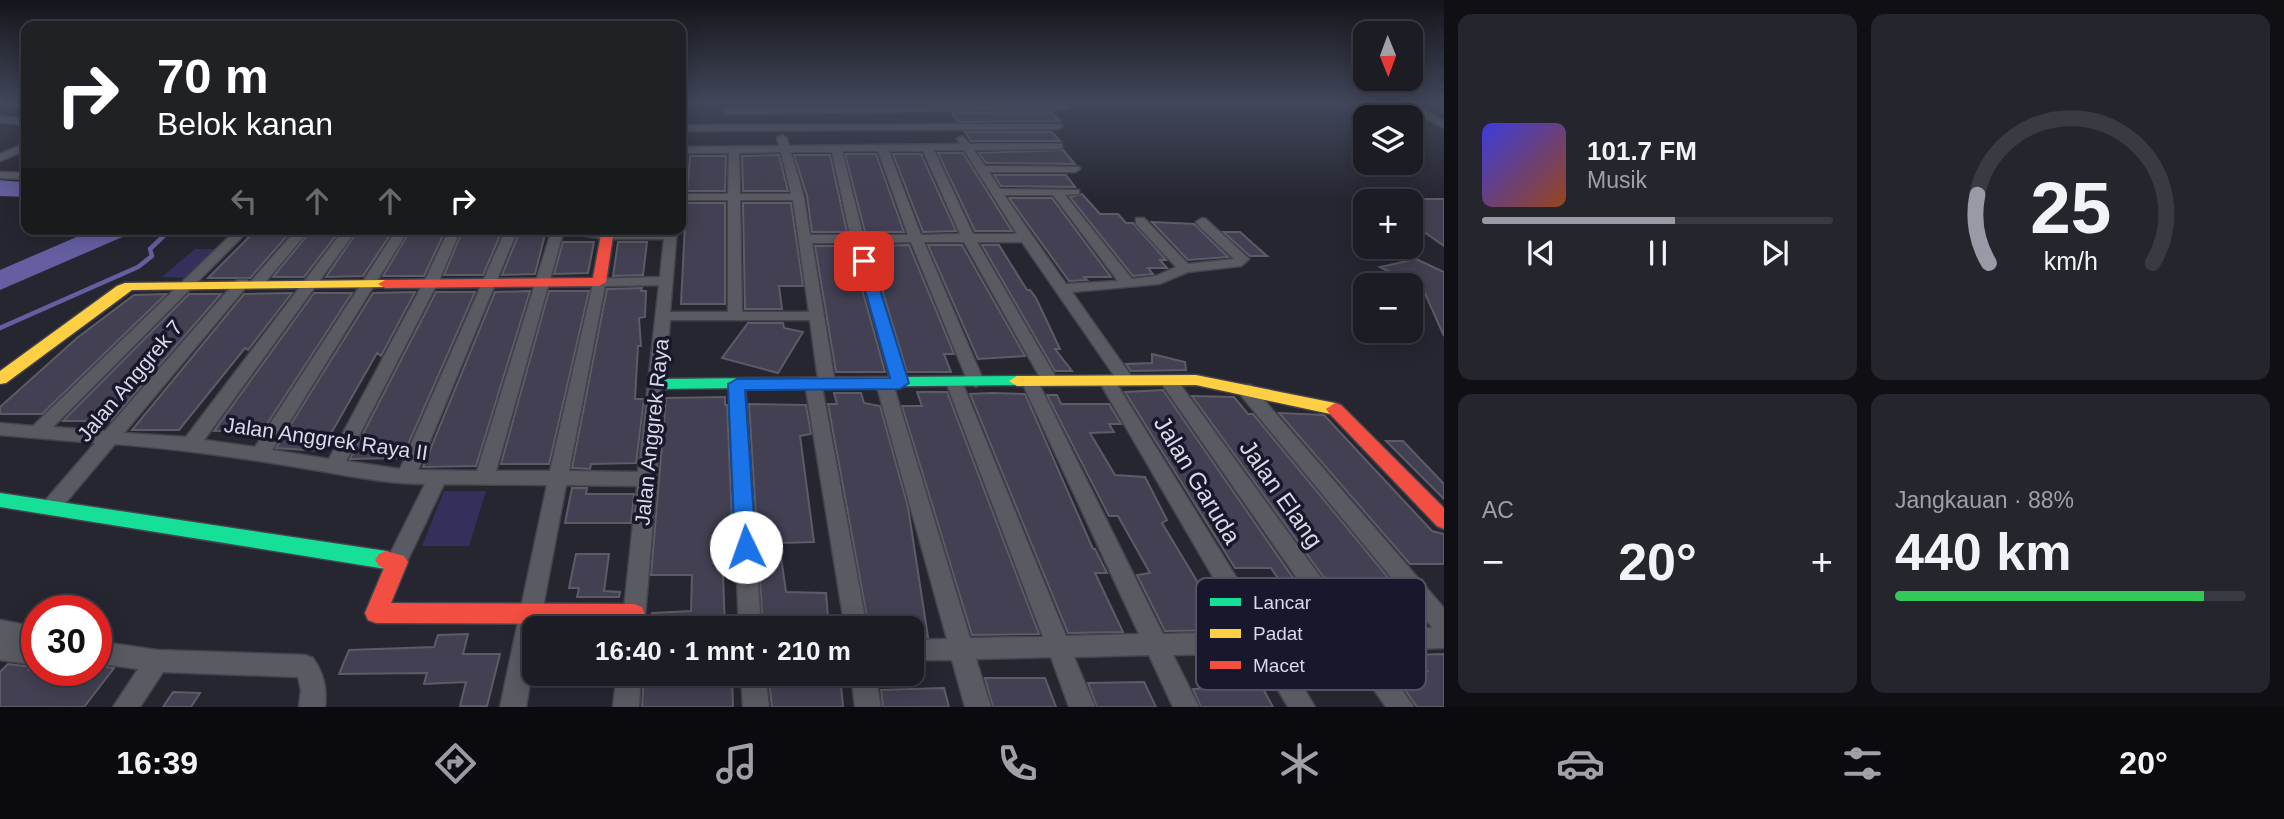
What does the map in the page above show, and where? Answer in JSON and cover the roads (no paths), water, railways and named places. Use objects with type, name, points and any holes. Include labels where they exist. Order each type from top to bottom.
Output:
[{"type":"street","points":[[782,134],[783,148],[798,197],[815,316],[820,383],[854,616]]},
{"type":"street","name":"Jalan Garuda","points":[[959,134],[1061,289],[1116,380],[1227,578]]},
{"type":"street","points":[[686,150],[1058,146]]},
{"type":"street","points":[[836,147],[892,383],[978,707]]},
{"type":"street","points":[[882,147],[916,238],[976,382]]},
{"type":"street","points":[[927,147],[968,238],[1040,381],[1155,645],[1186,707]]},
{"type":"street","points":[[0,158],[21,148]]},
{"type":"street","points":[[734,149],[735,316]]},
{"type":"street","points":[[4,175],[21,169]]},
{"type":"street","points":[[981,169],[1075,169]]},
{"type":"street","points":[[996,192],[1075,192]]},
{"type":"street","points":[[1056,192],[1128,284]]},
{"type":"street","points":[[686,197],[798,197]]},
{"type":"street","points":[[1140,221],[1185,268]]},
{"type":"street","points":[[1061,289],[1159,280],[1185,268],[1242,259],[1202,222]]},
{"type":"street","points":[[38,432],[238,235]]},
{"type":"street","name":"Jalan Anggrek 7","points":[[50,508],[250,283],[298,235]]},
{"type":"street","points":[[191,444],[347,235]]},
{"type":"street","points":[[260,454],[399,235]]},
{"type":"street","points":[[334,467],[430,284],[452,235]]},
{"type":"street","points":[[406,477],[509,235]]},
{"type":"street","points":[[484,478],[556,235]]},
{"type":"street","points":[[513,707],[608,235]]},
{"type":"street","name":"Jalan Anggrek Raya","points":[[633,616],[671,235]]},
{"type":"street","points":[[803,239],[1026,238]]},
{"type":"street","points":[[0,379],[122,289],[136,284],[666,281]]},
{"type":"street","points":[[664,316],[815,316]]},
{"type":"street","name":"Jalan Elang","points":[[1168,380],[1308,578]]},
{"type":"street","points":[[657,384],[1196,380],[1333,407],[1444,521]]},
{"type":"street","points":[[954,382],[1082,707]]},
{"type":"street","points":[[737,384],[750,616]]},
{"type":"street","points":[[1245,389],[1405,578]]},
{"type":"street","name":"Jalan Anggrek Raya II","points":[[0,429],[191,444],[406,477],[646,479]]},
{"type":"street","points":[[438,477],[376,613],[530,613],[569,616]]},
{"type":"street","points":[[0,500],[397,562]]},
{"type":"street","points":[[1426,603],[1444,624]]},
{"type":"street","points":[[0,630],[21,634]]},
{"type":"street","points":[[1426,638],[1444,638]]},
{"type":"street","points":[[924,650],[1196,644]]},
{"type":"street","points":[[0,649],[21,652]]},
{"type":"street","points":[[112,654],[157,661],[305,666],[313,677],[315,691],[312,707]]},
{"type":"street","points":[[126,707],[157,661]]},
{"type":"street","points":[[626,707],[628,686]]},
{"type":"street","points":[[754,686],[756,707]]},
{"type":"street","points":[[865,686],[869,707]]},
{"type":"street","name":"Jalan Garuda","points":[[1292,690],[1303,707]]},
{"type":"street","name":"Jalan Elang","points":[[1388,690],[1401,707]]},
{"type":"waterway","points":[[0,182],[21,184]]},
{"type":"waterway","points":[[0,189],[21,190]]},
{"type":"waterway","points":[[0,281],[104,235]]},
{"type":"waterway","points":[[0,328],[138,267],[152,256],[150,249],[165,235]]}]
